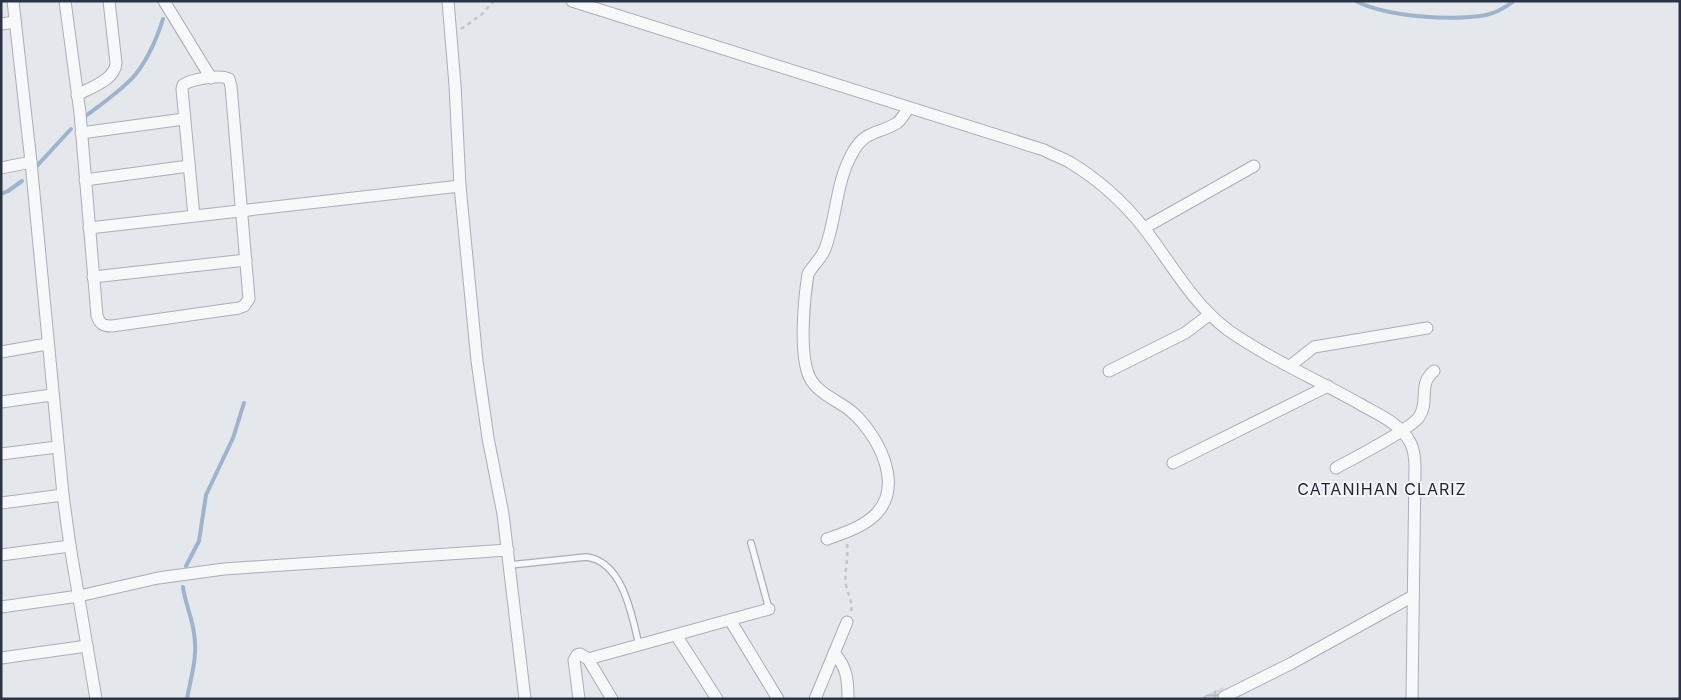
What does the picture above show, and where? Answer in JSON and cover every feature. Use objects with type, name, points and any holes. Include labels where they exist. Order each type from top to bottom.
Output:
[{"type":"street","points":[[12,1],[31,162],[57,447],[70,546],[96,699]]},
{"type":"street","points":[[65,1],[77,94],[99,321],[105,326],[112,326],[239,308],[244,306],[248,299],[230,82],[223,76],[190,81],[183,85],[182,89],[194,216]]},
{"type":"street","points":[[77,94],[108,78],[116,70],[109,1]]},
{"type":"street","points":[[164,1],[211,78]]},
{"type":"street","points":[[448,1],[460,186],[482,401],[503,514],[525,699]]},
{"type":"street","points":[[572,1],[1044,150],[1071,163],[1098,182],[1121,202],[1144,228],[1182,282],[1210,315],[1250,344],[1328,386],[1389,421],[1401,430],[1411,442],[1415,468],[1412,699]]},
{"type":"street","points":[[1,24],[15,22]]},
{"type":"street","points":[[827,540],[845,533],[868,520],[877,512],[885,500],[887,474],[884,458],[870,432],[853,412],[814,384],[808,374],[805,351],[808,274],[821,258],[826,247],[838,192],[853,152],[862,139],[897,122],[903,117],[908,108]]},
{"type":"street","points":[[81,132],[184,119]]},
{"type":"street","points":[[1,168],[31,162]]},
{"type":"street","points":[[85,180],[189,166]]},
{"type":"street","points":[[1144,228],[1254,166]]},
{"type":"street","points":[[89,228],[460,186]]},
{"type":"street","points":[[94,277],[246,260]]},
{"type":"street","points":[[1109,371],[1185,333],[1210,315]]},
{"type":"street","points":[[1290,366],[1314,347],[1427,328]]},
{"type":"street","points":[[1,352],[48,344]]},
{"type":"street","points":[[1336,468],[1418,419],[1424,402],[1426,380],[1434,371]]},
{"type":"street","points":[[1172,463],[1328,386]]},
{"type":"street","points":[[1,402],[52,395]]},
{"type":"street","points":[[1,454],[57,447]]},
{"type":"street","points":[[1,503],[63,495]]},
{"type":"street","points":[[1,555],[70,546]]},
{"type":"street","points":[[1,607],[79,596],[158,578],[224,569],[508,550]]},
{"type":"street","points":[[1224,697],[1292,663],[1413,596]]},
{"type":"street","points":[[588,659],[769,609]]},
{"type":"street","points":[[730,620],[778,699]]},
{"type":"street","points":[[815,699],[847,622]]},
{"type":"street","points":[[676,635],[717,699]]},
{"type":"street","points":[[1,658],[87,646]]},
{"type":"street","points":[[579,699],[574,660],[580,654],[588,659],[612,699]]},
{"type":"street","points":[[834,654],[845,669],[848,679],[848,699]]},
{"type":"lane","points":[[751,543],[769,609]]},
{"type":"lane","points":[[510,566],[586,557],[596,558],[607,566],[623,590],[639,645]]},
{"type":"path","points":[[451,36],[481,14],[494,1]]},
{"type":"path","points":[[845,533],[848,551],[845,578],[852,608],[847,622]]},
{"type":"shaded area","points":[[1223,687],[1227,699],[1198,699]]},
{"type":"waterway","points":[[1356,1],[1384,11],[1456,18],[1490,14],[1501,10],[1514,1]]},
{"type":"waterway","points":[[87,115],[135,75],[152,48],[163,19]]},
{"type":"waterway","points":[[35,168],[71,129]]},
{"type":"waterway","points":[[1,194],[22,181]]},
{"type":"waterway","points":[[186,566],[199,541],[206,495],[233,438],[244,403]]},
{"type":"waterway","points":[[183,587],[195,642],[194,666],[187,699]]},
{"type":"district","name":"CATANIHAN CLARIZ","points":[[1382,489]]}]
